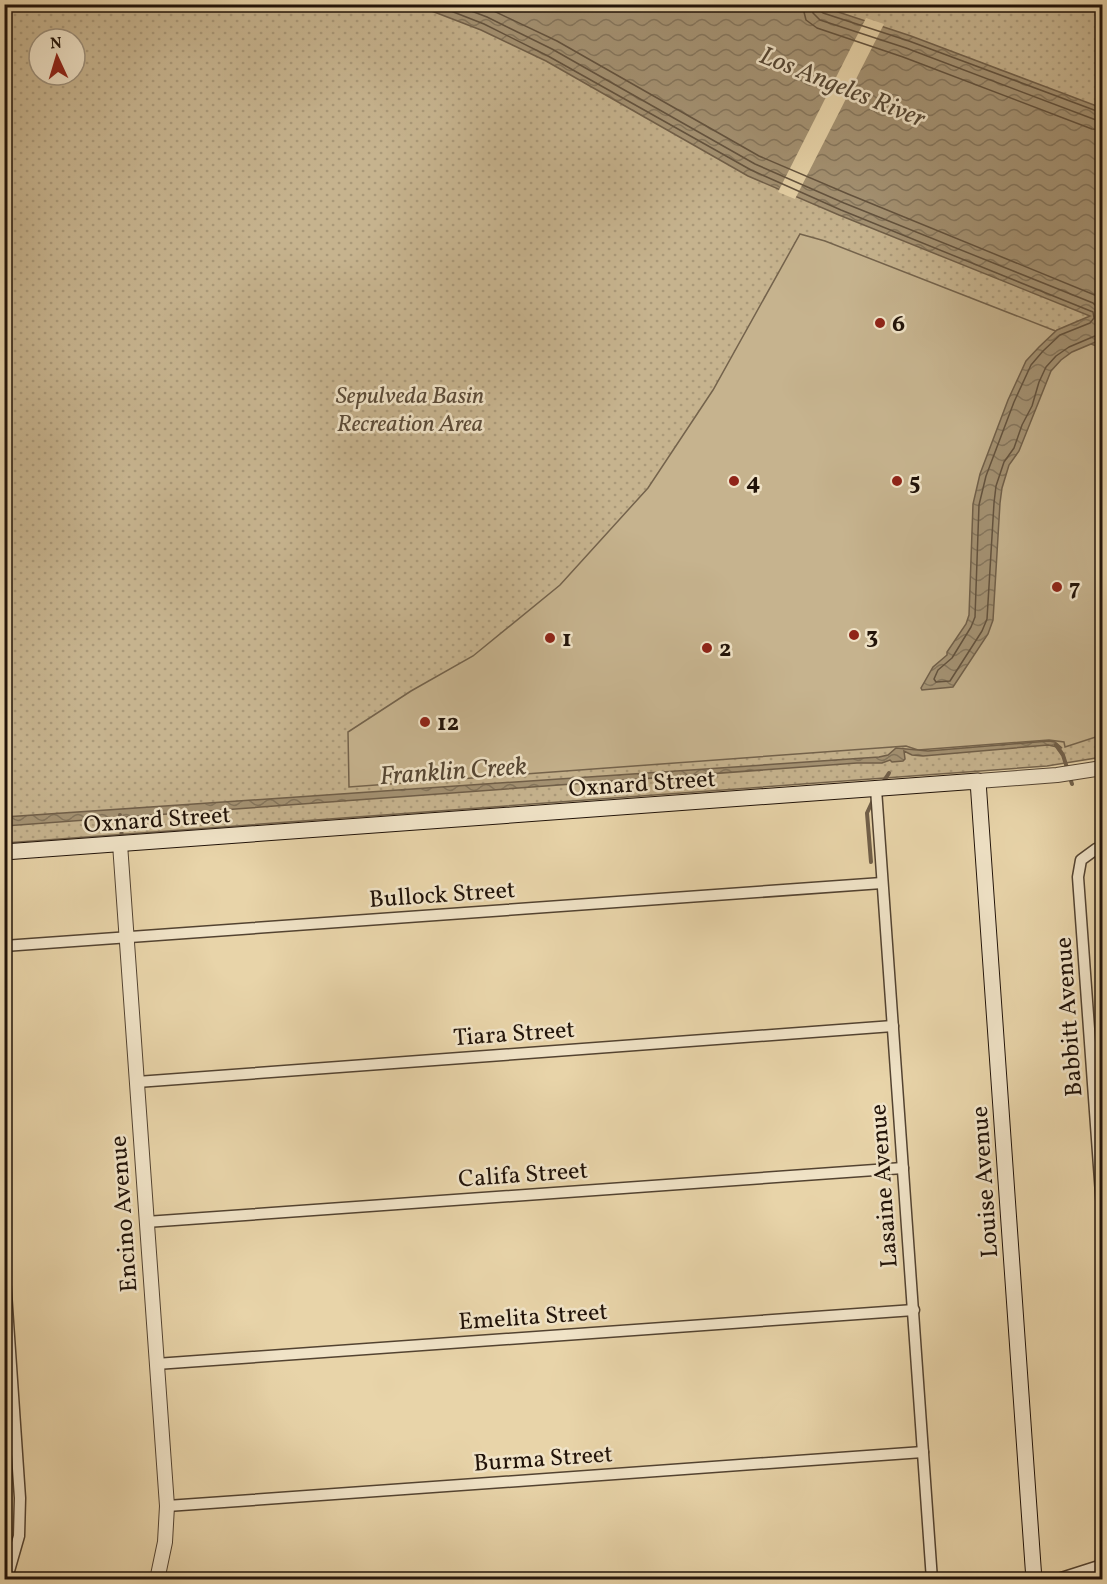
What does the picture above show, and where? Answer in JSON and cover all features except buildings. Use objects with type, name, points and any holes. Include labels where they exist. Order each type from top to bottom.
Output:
[{"type":"main road","name":"Oxnard Street","points":[[4,852],[978,781]]},
{"type":"main road","name":"Louise Avenue","points":[[978,781],[1034,1580]]},
{"type":"street","name":"Oxnard Street","points":[[978,781],[1057,775],[1102,768]]},
{"type":"street","name":"Lasaine Avenue","points":[[876,789],[932,1580]]},
{"type":"street","name":"Encino Avenue","points":[[120,844],[167,1506],[165,1542],[157,1580]]},
{"type":"street","name":"Babbitt Avenue","points":[[1102,848],[1096,849],[1081,860],[1078,877],[1102,1208]]},
{"type":"street","name":"Bullock Street","points":[[4,946],[882,883]]},
{"type":"street","name":"Tiara Street","points":[[137,1082],[893,1026]]},
{"type":"street","name":"Califa Street","points":[[146,1222],[903,1168]]},
{"type":"street","points":[[4,1263],[20,1498],[19,1536],[7,1578]]},
{"type":"street","name":"Emelita Street","points":[[156,1364],[914,1310]]},
{"type":"street","name":"Burma Street","points":[[167,1506],[923,1452]]},
{"type":"street","points":[[1055,1580],[1102,1565]]},
{"type":"green space","name":"Sepulveda Basin Recreation Area","points":[[5,5],[1102,5],[1102,757],[1047,766],[5,843]]},
{"type":"green space","points":[[800,234],[825,241],[1102,348],[1102,735],[1065,747],[1064,742],[1049,740],[918,750],[906,746],[349,787],[348,732],[411,691],[473,656],[560,585],[648,488],[713,390]]},
{"type":"water","name":"Los Angeles River","points":[[416,5],[817,5],[911,36],[1102,108],[1102,337],[1072,352],[1051,371],[1019,451],[1009,465],[1000,503],[993,620],[988,634],[953,687],[922,690],[921,688],[933,667],[947,655],[969,615],[973,504],[980,474],[1008,400],[1026,361],[1057,330],[1090,316],[748,176],[546,61],[481,30]]},
{"type":"water","points":[[1055,742],[1062,748],[1048,745],[923,756],[912,755],[904,751],[903,761],[892,762],[890,760],[882,763],[5,826],[5,817],[879,757],[888,755],[896,748],[928,751]]},
{"type":"pier","points":[[866,18],[884,24],[795,199],[778,192]]},
{"type":"waterway","points":[[1056,745],[1063,755],[1072,784]]},
{"type":"waterway","points":[[882,784],[889,773]]},
{"type":"waterway","points":[[871,862],[867,813],[874,798]]},
{"type":"waterway","points":[[120,815],[122,840]]},
{"type":"place","name":"6","points":[[880,323]]},
{"type":"place","name":"4","points":[[734,481]]},
{"type":"place","name":"5","points":[[897,481]]},
{"type":"place","name":"7","points":[[1057,587]]},
{"type":"place","name":"3","points":[[854,635]]},
{"type":"place","name":"1","points":[[550,638]]},
{"type":"place","name":"2","points":[[707,648]]},
{"type":"place","name":"12","points":[[425,722]]},
{"type":"water label","name":"Franklin Creek","points":[[453,770]]}]
